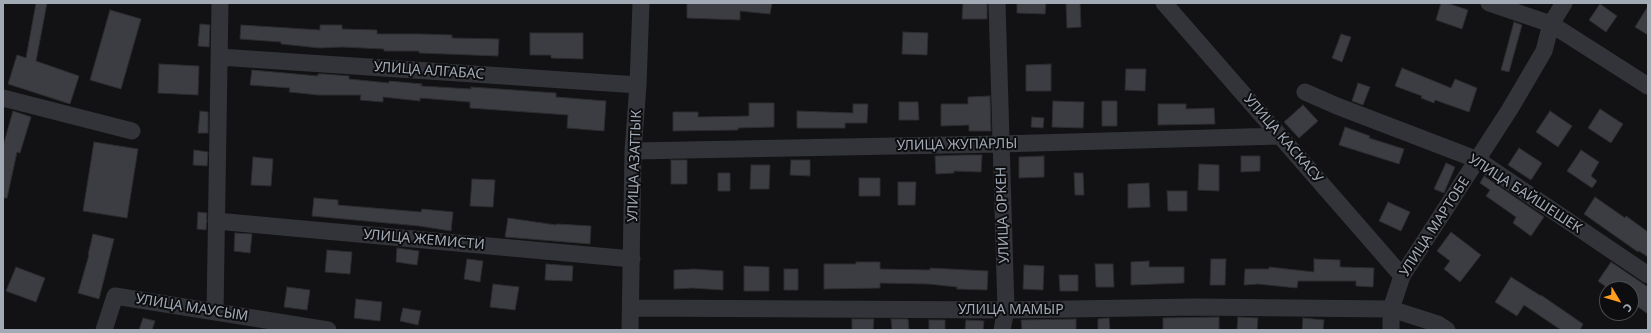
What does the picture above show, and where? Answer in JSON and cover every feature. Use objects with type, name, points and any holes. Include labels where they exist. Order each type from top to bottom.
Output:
[{"type":"street","points":[[215,312],[220,3]]},
{"type":"street","name":"УЛИЦА АЗАТТЫК","points":[[630,330],[634,151],[641,3]]},
{"type":"street","name":"УЛИЦА ОРКЕН","points":[[997,3],[1006,310],[1002,330]]},
{"type":"street","name":"УЛИЦА КАСКАСУ","points":[[1164,3],[1402,276]]},
{"type":"street","points":[[1489,3],[1551,24],[1648,86]]},
{"type":"street","name":"УЛИЦА МАРТОБЕ","points":[[1391,330],[1391,308],[1402,276],[1478,160],[1544,50],[1551,24],[1564,3]]},
{"type":"street","name":"УЛИЦА АЛГАБАС","points":[[219,57],[638,85]]},
{"type":"street","name":"УЛИЦА БАЙШЕШЕК","points":[[1305,92],[1337,106],[1478,160],[1648,275]]},
{"type":"street","points":[[3,98],[132,131]]},
{"type":"street","name":"УЛИЦА ЖУПАРЛЫ","points":[[634,151],[1000,144],[1280,136]]},
{"type":"street","name":"УЛИЦА ЖЕМИСТИ","points":[[216,221],[632,259]]},
{"type":"street","name":"УЛИЦА МАУСЫМ","points":[[104,330],[115,296],[328,330]]},
{"type":"street","name":"УЛИЦА МАМЫР","points":[[631,308],[1006,310],[1196,307],[1391,308]]},
{"type":"street","points":[[1391,308],[1438,324],[1447,330]]},
{"type":"building","points":[[36,3],[47,3],[36,61],[79,76],[70,104],[8,84],[17,55],[26,58]]},
{"type":"building","points":[[687,3],[772,3],[770,14],[740,11],[740,20],[687,18]]},
{"type":"building","points":[[963,3],[987,3],[987,19],[962,19]]},
{"type":"building","points":[[1017,3],[1046,3],[1045,14],[1017,13]]},
{"type":"building","points":[[1066,3],[1080,3],[1081,27],[1067,28]]},
{"type":"building","points":[[1441,3],[1447,3],[1468,10],[1462,29],[1436,20]]},
{"type":"building","points":[[1600,4],[1617,16],[1606,32],[1589,20]]},
{"type":"building","points":[[1648,6],[1648,35],[1635,27]]},
{"type":"building","points":[[110,10],[141,19],[121,89],[90,80]]},
{"type":"building","points":[[1514,22],[1522,25],[1509,72],[1501,70]]},
{"type":"building","points":[[200,24],[210,25],[209,47],[198,46]]},
{"type":"building","points":[[241,25],[320,30],[320,25],[342,25],[342,29],[377,30],[377,34],[452,35],[452,38],[499,39],[498,56],[419,53],[419,51],[384,51],[384,49],[342,47],[320,48],[281,44],[281,42],[240,39]]},
{"type":"building","points":[[903,32],[928,33],[927,55],[902,54]]},
{"type":"building","points":[[530,33],[583,33],[583,59],[551,58],[551,55],[530,55]]},
{"type":"building","points":[[1341,34],[1351,37],[1342,62],[1332,58]]},
{"type":"building","points":[[159,64],[199,66],[198,95],[158,93]]},
{"type":"building","points":[[1051,64],[1051,91],[1026,91],[1026,65]]},
{"type":"building","points":[[1402,68],[1451,88],[1455,79],[1477,88],[1469,112],[1435,100],[1434,103],[1421,98],[1422,96],[1395,86]]},
{"type":"building","points":[[1126,69],[1146,69],[1145,91],[1125,90]]},
{"type":"building","points":[[252,70],[318,76],[318,74],[324,74],[349,76],[349,79],[389,83],[389,81],[422,84],[421,86],[471,89],[471,87],[556,93],[556,97],[606,101],[604,131],[567,128],[568,115],[470,108],[470,102],[420,98],[420,101],[383,97],[383,102],[360,100],[361,95],[318,95],[289,92],[290,88],[250,85]]},
{"type":"building","points":[[1358,83],[1370,87],[1363,105],[1352,101]]},
{"type":"building","points":[[990,96],[991,131],[969,131],[969,125],[941,126],[941,104],[968,104],[968,97]]},
{"type":"building","points":[[1053,101],[1084,102],[1083,128],[1052,127]]},
{"type":"building","points":[[1102,101],[1117,101],[1117,126],[1102,126]]},
{"type":"building","points":[[899,102],[918,102],[919,120],[899,120]]},
{"type":"building","points":[[749,103],[774,103],[774,127],[738,128],[738,130],[673,131],[673,112],[698,112],[698,117],[749,116]]},
{"type":"building","points":[[853,104],[868,104],[867,123],[845,123],[845,128],[797,128],[797,111],[853,113]]},
{"type":"building","points":[[1158,104],[1186,104],[1186,109],[1214,108],[1215,124],[1158,125]]},
{"type":"building","points":[[1303,105],[1318,121],[1299,138],[1284,122]]},
{"type":"building","points":[[1600,109],[1623,124],[1611,143],[1588,128]]},
{"type":"building","points":[[13,111],[31,117],[20,153],[17,152],[7,198],[3,198],[3,146]]},
{"type":"building","points":[[200,111],[208,112],[208,133],[198,133]]},
{"type":"building","points":[[1550,111],[1572,126],[1558,147],[1536,132]]},
{"type":"building","points":[[1032,117],[1044,118],[1043,128],[1031,127]]},
{"type":"building","points":[[1345,127],[1370,136],[1369,138],[1404,149],[1399,164],[1339,145]]},
{"type":"building","points":[[94,142],[138,149],[127,218],[83,211]]},
{"type":"building","points":[[1519,148],[1542,163],[1531,180],[1508,165]]},
{"type":"building","points":[[194,150],[208,152],[207,166],[193,165]]},
{"type":"building","points":[[1581,150],[1599,162],[1591,176],[1597,181],[1592,188],[1567,171]]},
{"type":"building","points":[[982,155],[981,172],[954,171],[954,173],[936,174],[935,156]]},
{"type":"building","points":[[1044,156],[1044,177],[1019,178],[1019,157]]},
{"type":"building","points":[[1241,156],[1260,156],[1260,171],[1241,172]]},
{"type":"building","points":[[253,157],[273,159],[271,186],[251,185]]},
{"type":"building","points":[[671,160],[687,160],[687,184],[671,184]]},
{"type":"building","points":[[791,160],[810,160],[810,176],[790,175]]},
{"type":"building","points":[[1446,163],[1455,167],[1444,193],[1434,189]]},
{"type":"building","points":[[1199,164],[1219,165],[1219,191],[1198,190]]},
{"type":"building","points":[[751,165],[770,165],[769,189],[750,189]]},
{"type":"building","points":[[718,173],[730,173],[730,191],[718,191]]},
{"type":"building","points":[[1074,173],[1083,173],[1084,195],[1075,195]]},
{"type":"building","points":[[1484,176],[1544,217],[1531,236],[1513,223],[1516,217],[1486,196],[1490,190],[1480,183]]},
{"type":"building","points":[[859,178],[880,178],[880,196],[859,196]]},
{"type":"building","points":[[472,179],[495,180],[493,207],[470,206]]},
{"type":"building","points":[[898,182],[916,182],[915,205],[898,205]]},
{"type":"building","points":[[1149,183],[1150,207],[1128,208],[1128,184]]},
{"type":"building","points":[[1167,191],[1187,191],[1187,211],[1168,211]]},
{"type":"building","points":[[1595,197],[1625,218],[1626,216],[1648,232],[1648,257],[1639,251],[1638,252],[1584,214]]},
{"type":"building","points":[[314,198],[338,200],[338,205],[421,212],[422,209],[453,212],[451,231],[419,226],[312,216]]},
{"type":"building","points":[[1388,202],[1410,212],[1401,231],[1379,221]]},
{"type":"building","points":[[198,212],[207,213],[206,230],[197,229]]},
{"type":"building","points":[[508,218],[556,225],[591,226],[590,244],[505,237]]},
{"type":"building","points":[[1451,232],[1481,255],[1460,282],[1444,269],[1450,261],[1437,251]]},
{"type":"building","points":[[235,233],[252,234],[250,253],[234,251]]},
{"type":"building","points":[[93,234],[114,239],[99,299],[78,293],[89,255]]},
{"type":"building","points":[[397,248],[419,251],[417,265],[396,262]]},
{"type":"building","points":[[327,250],[352,252],[350,274],[325,272]]},
{"type":"building","points":[[467,259],[483,261],[480,282],[464,279]]},
{"type":"building","points":[[1211,259],[1226,259],[1225,285],[1210,285]]},
{"type":"building","points":[[1314,259],[1340,260],[1340,267],[1374,268],[1373,287],[1356,286],[1356,281],[1298,281],[1297,288],[1258,284],[1244,285],[1245,269],[1269,269],[1269,267],[1314,272]]},
{"type":"building","points":[[1149,261],[1149,267],[1184,267],[1184,283],[1131,285],[1131,262]]},
{"type":"building","points":[[856,262],[880,262],[880,269],[930,270],[930,268],[988,271],[987,290],[957,289],[957,287],[928,284],[880,283],[880,288],[824,289],[824,264],[856,264]]},
{"type":"building","points":[[1611,262],[1648,287],[1648,314],[1639,308],[1639,281],[1598,281]]},
{"type":"building","points":[[546,264],[573,266],[572,281],[545,280]]},
{"type":"building","points":[[1095,264],[1113,264],[1114,287],[1096,287]]},
{"type":"building","points":[[1024,265],[1044,266],[1043,290],[1023,289]]},
{"type":"building","points":[[744,266],[769,267],[769,291],[744,291]]},
{"type":"building","points":[[16,267],[45,278],[36,302],[6,291]]},
{"type":"building","points":[[694,269],[723,271],[723,290],[692,288],[674,289],[674,270]]},
{"type":"building","points":[[784,269],[798,269],[798,290],[784,290]]},
{"type":"building","points":[[1059,275],[1078,275],[1078,291],[1060,291]]},
{"type":"building","points":[[1511,277],[1541,295],[1583,324],[1580,330],[1561,330],[1524,305],[1517,316],[1495,302]]},
{"type":"building","points":[[493,284],[519,287],[515,310],[490,307]]},
{"type":"building","points":[[287,287],[310,290],[307,310],[284,307]]},
{"type":"building","points":[[356,299],[382,302],[380,321],[354,318]]},
{"type":"building","points":[[403,308],[421,311],[418,325],[400,321]]},
{"type":"building","points":[[1219,317],[1219,330],[1163,330],[1163,318]]},
{"type":"building","points":[[1238,317],[1258,318],[1257,330],[1237,330]]},
{"type":"building","points":[[143,318],[155,321],[152,330],[139,330]]},
{"type":"building","points":[[1109,318],[1110,330],[1098,330],[1098,319]]},
{"type":"building","points":[[1303,318],[1324,320],[1323,330],[1302,330]]},
{"type":"building","points":[[852,319],[874,319],[873,330],[852,330]]},
{"type":"building","points":[[891,319],[908,319],[909,330],[892,330]]},
{"type":"building","points":[[1076,319],[1076,330],[1022,330],[1021,320]]},
{"type":"building","points":[[929,320],[945,320],[945,330],[929,330]]},
{"type":"building","points":[[966,320],[984,321],[983,330],[965,330]]}]
